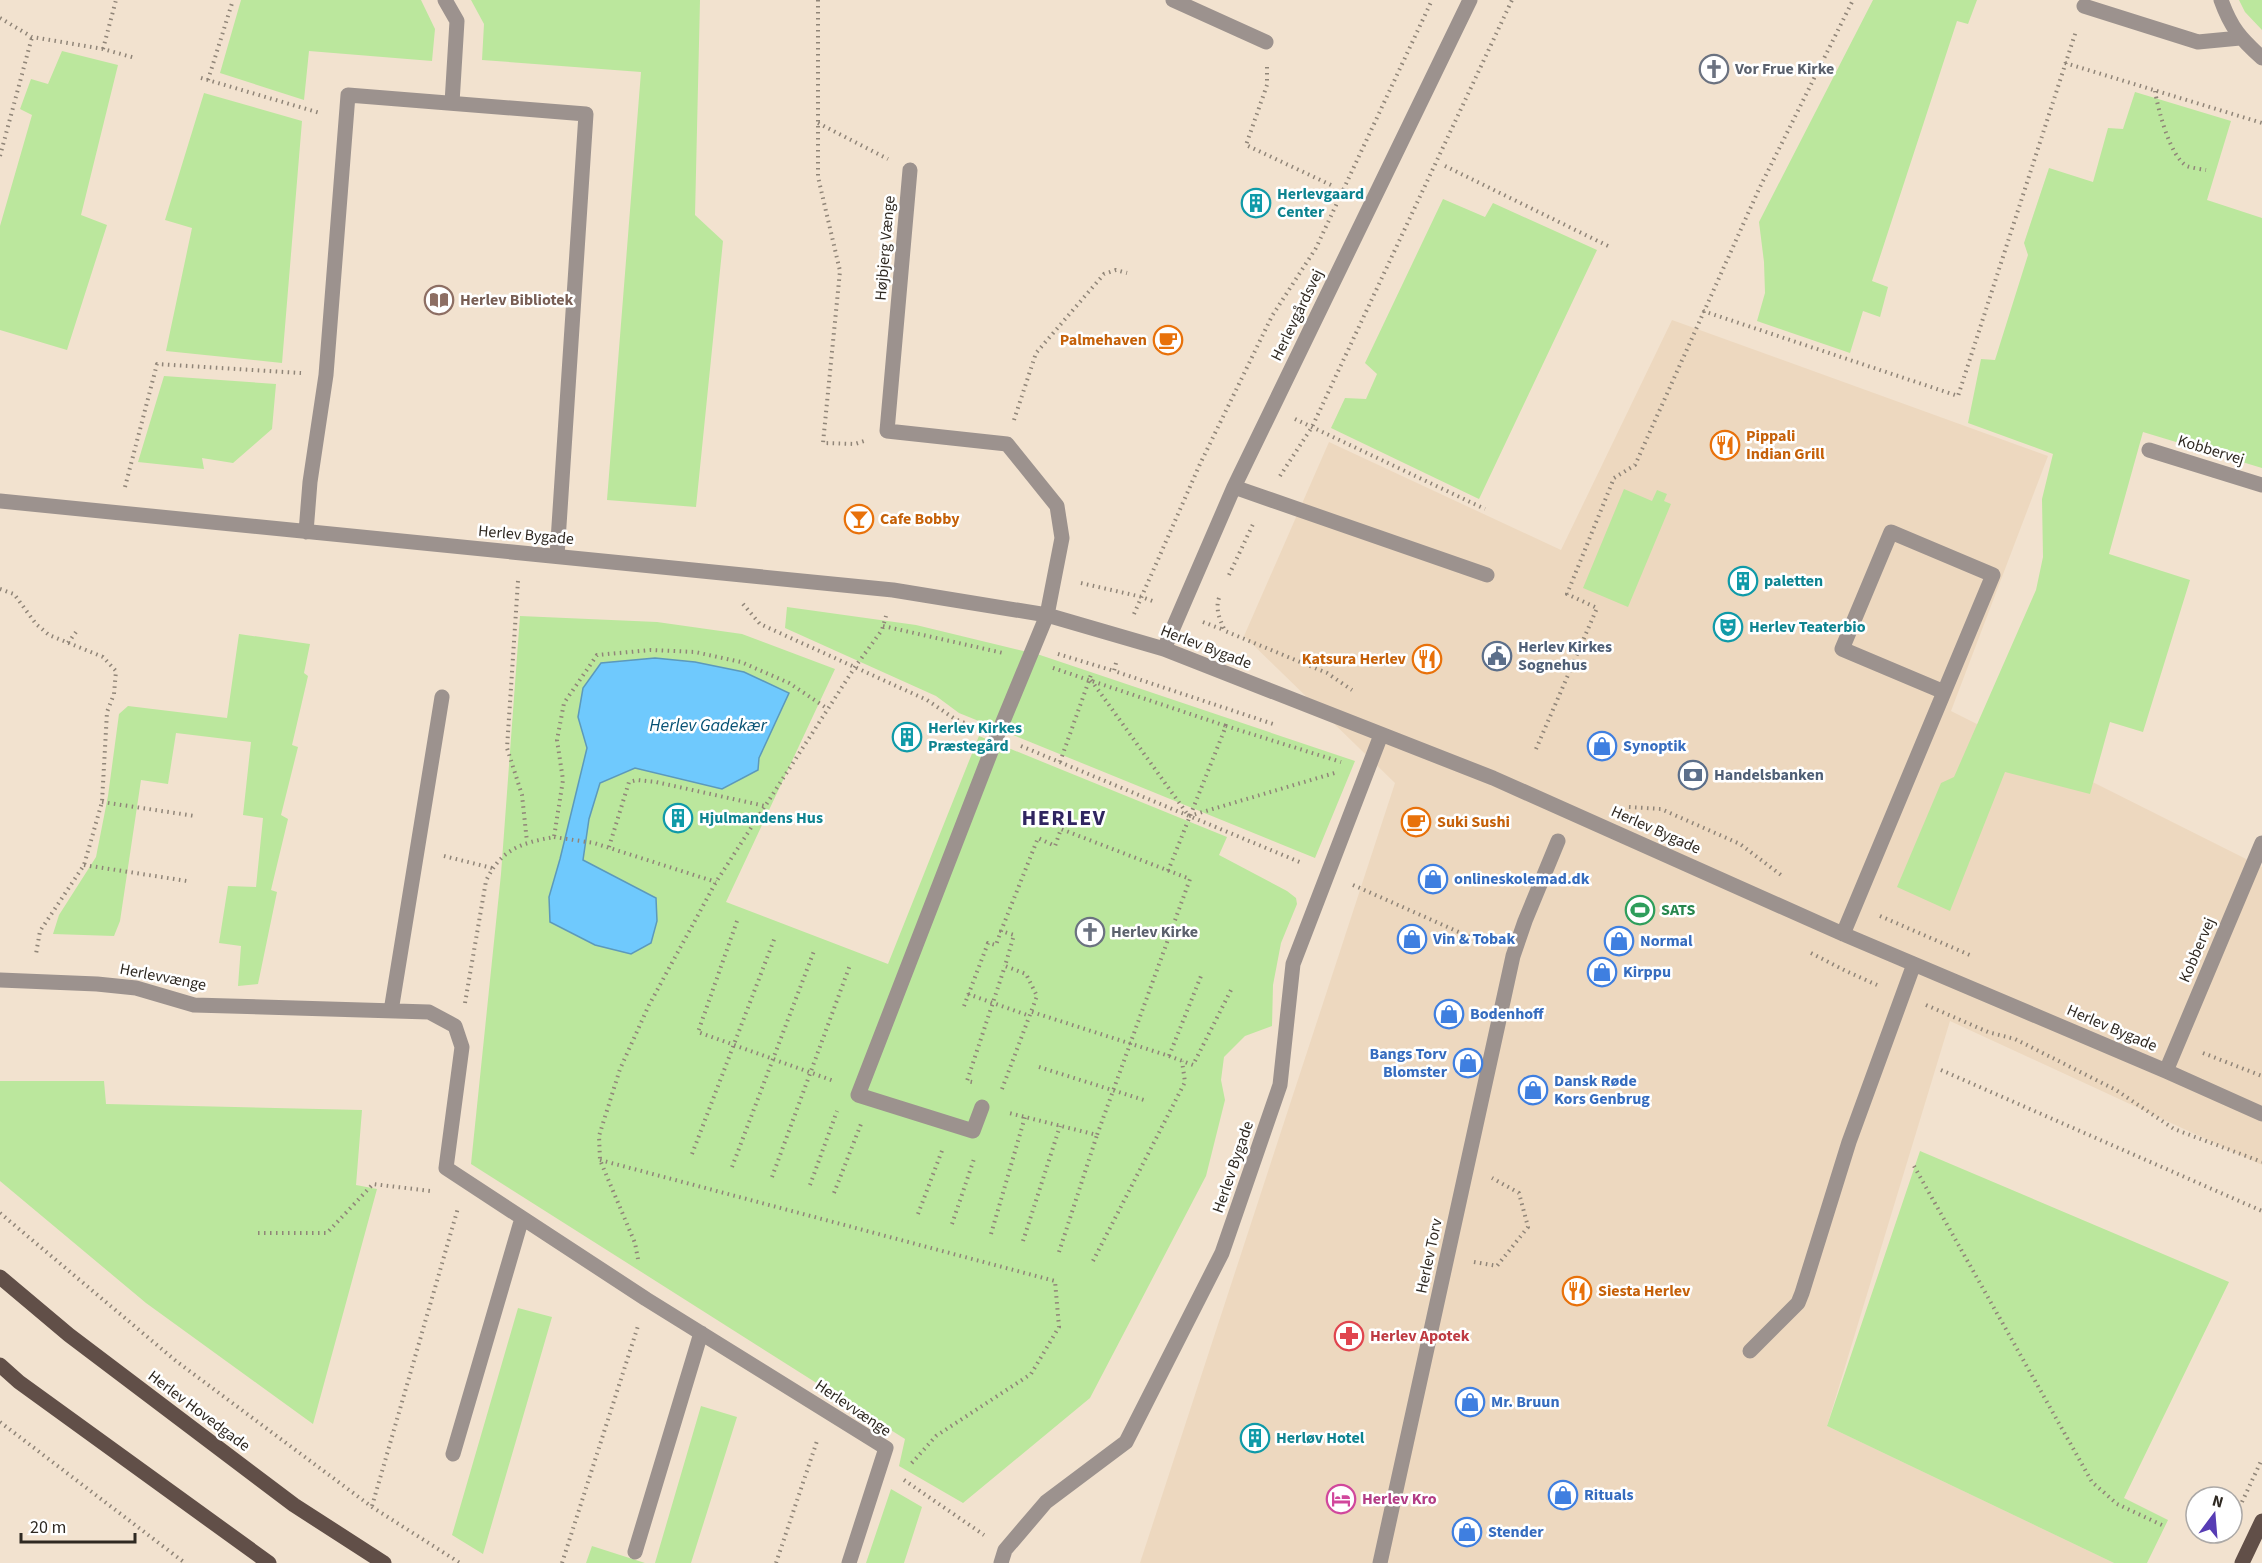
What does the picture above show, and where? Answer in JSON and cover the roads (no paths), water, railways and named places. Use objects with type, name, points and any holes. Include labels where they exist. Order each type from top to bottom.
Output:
[{"type":"main road","name":"Herlev Hovedgade","points":[[0,1277],[69,1335],[294,1506],[384,1563]]},
{"type":"main road","points":[[0,1365],[28,1389],[269,1563]]},
{"type":"main road","points":[[2242,1563],[2262,1521]]},
{"type":"street","points":[[445,0],[457,21],[452,103]]},
{"type":"street","points":[[1173,0],[1266,42]]},
{"type":"street","name":"Herlevgårdsvej","points":[[1164,649],[1234,487],[1470,0]]},
{"type":"street","points":[[2221,0],[2226,16],[2240,38],[2262,57]]},
{"type":"street","points":[[2084,6],[2198,42],[2240,38]]},
{"type":"street","points":[[306,532],[310,482],[326,375],[348,95],[586,114],[557,556]]},
{"type":"street","name":"Højbjerg Vænge","points":[[910,170],[887,431],[1007,444],[1057,506],[1062,538],[1047,615]]},
{"type":"street","name":"Kobbervej","points":[[2149,450],[2262,485]]},
{"type":"street","points":[[1234,487],[1487,575]]},
{"type":"street","name":"Herlev Bygade","points":[[0,501],[893,590],[1047,615],[1164,649],[1538,796],[1844,934],[2262,1114]]},
{"type":"street","points":[[1844,934],[1993,575],[1891,532],[1842,650],[1944,692]]},
{"type":"street","points":[[988,1108],[973,1131],[859,1091],[997,736],[1047,615]]},
{"type":"street","points":[[391,1011],[442,697]]},
{"type":"street","name":"Herlev Bygade","points":[[1003,1556],[1046,1502],[1126,1442],[1222,1253],[1280,1085],[1293,964],[1329,874],[1362,769],[1381,735]]},
{"type":"street","name":"Herlev Torv","points":[[1380,1563],[1513,956],[1558,841]]},
{"type":"street","name":"Kobbervej","points":[[2166,1071],[2262,843]]},
{"type":"street","points":[[1750,1351],[1798,1303],[1849,1142],[1914,964]]},
{"type":"street","name":"Herlevvænge","points":[[0,980],[136,988],[194,1005],[429,1012],[455,1026],[462,1047],[446,1168],[646,1299],[886,1448],[849,1563]]},
{"type":"street","points":[[453,1454],[522,1218]]},
{"type":"street","points":[[635,1552],[701,1333]]},
{"type":"water","name":"Herlev Gadekær","points":[[655,658],[695,662],[744,672],[789,693],[759,758],[758,770],[722,789],[635,768],[600,783],[589,819],[583,860],[656,898],[657,921],[651,943],[631,954],[595,945],[550,922],[549,897],[587,748],[578,717],[583,688],[601,663]]},
{"type":"place","name":"Vor Frue Kirke","points":[[1714,69]]},
{"type":"place","name":"Herlevgaard Center","points":[[1256,203]]},
{"type":"place","name":"Herlev Bibliotek","points":[[439,300]]},
{"type":"place","name":"Palmehaven","points":[[1168,340]]},
{"type":"place","name":"Pippali Indian Grill","points":[[1725,445]]},
{"type":"place","name":"Cafe Bobby","points":[[859,519]]},
{"type":"place","name":"paletten","points":[[1743,581]]},
{"type":"place","name":"Herlev Teaterbio","points":[[1728,627]]},
{"type":"place","name":"Herlev Kirkes Sognehus","points":[[1497,656]]},
{"type":"place","name":"Katsura Herlev","points":[[1427,659]]},
{"type":"place","name":"Herlev Kirkes Præstegård","points":[[907,737]]},
{"type":"place","name":"Synoptik","points":[[1602,746]]},
{"type":"place","name":"Handelsbanken","points":[[1693,775]]},
{"type":"place","name":"Hjulmandens Hus","points":[[678,818]]},
{"type":"place","name":"Suki Sushi","points":[[1416,822]]},
{"type":"place","name":"onlineskolemad.dk","points":[[1433,879]]},
{"type":"place","name":"SATS","points":[[1640,910]]},
{"type":"place","name":"Herlev Kirke","points":[[1090,932]]},
{"type":"place","name":"Vin & Tobak","points":[[1412,939]]},
{"type":"place","name":"Normal","points":[[1619,941]]},
{"type":"place","name":"Kirppu","points":[[1602,972]]},
{"type":"place","name":"Bodenhoff","points":[[1449,1014]]},
{"type":"place","name":"Bangs Torv Blomster","points":[[1468,1063]]},
{"type":"place","name":"Dansk Røde Kors Genbrug","points":[[1533,1090]]},
{"type":"place","name":"Siesta Herlev","points":[[1577,1291]]},
{"type":"place","name":"Herlev Apotek","points":[[1349,1336]]},
{"type":"place","name":"Mr. Bruun","points":[[1470,1402]]},
{"type":"place","name":"Herløv Hotel","points":[[1255,1438]]},
{"type":"place","name":"Rituals","points":[[1563,1495]]},
{"type":"place","name":"Herlev Kro","points":[[1341,1499]]},
{"type":"place","name":"Stender","points":[[1467,1532]]},
{"type":"district","name":"HERLEV","points":[[1064,818]]}]
